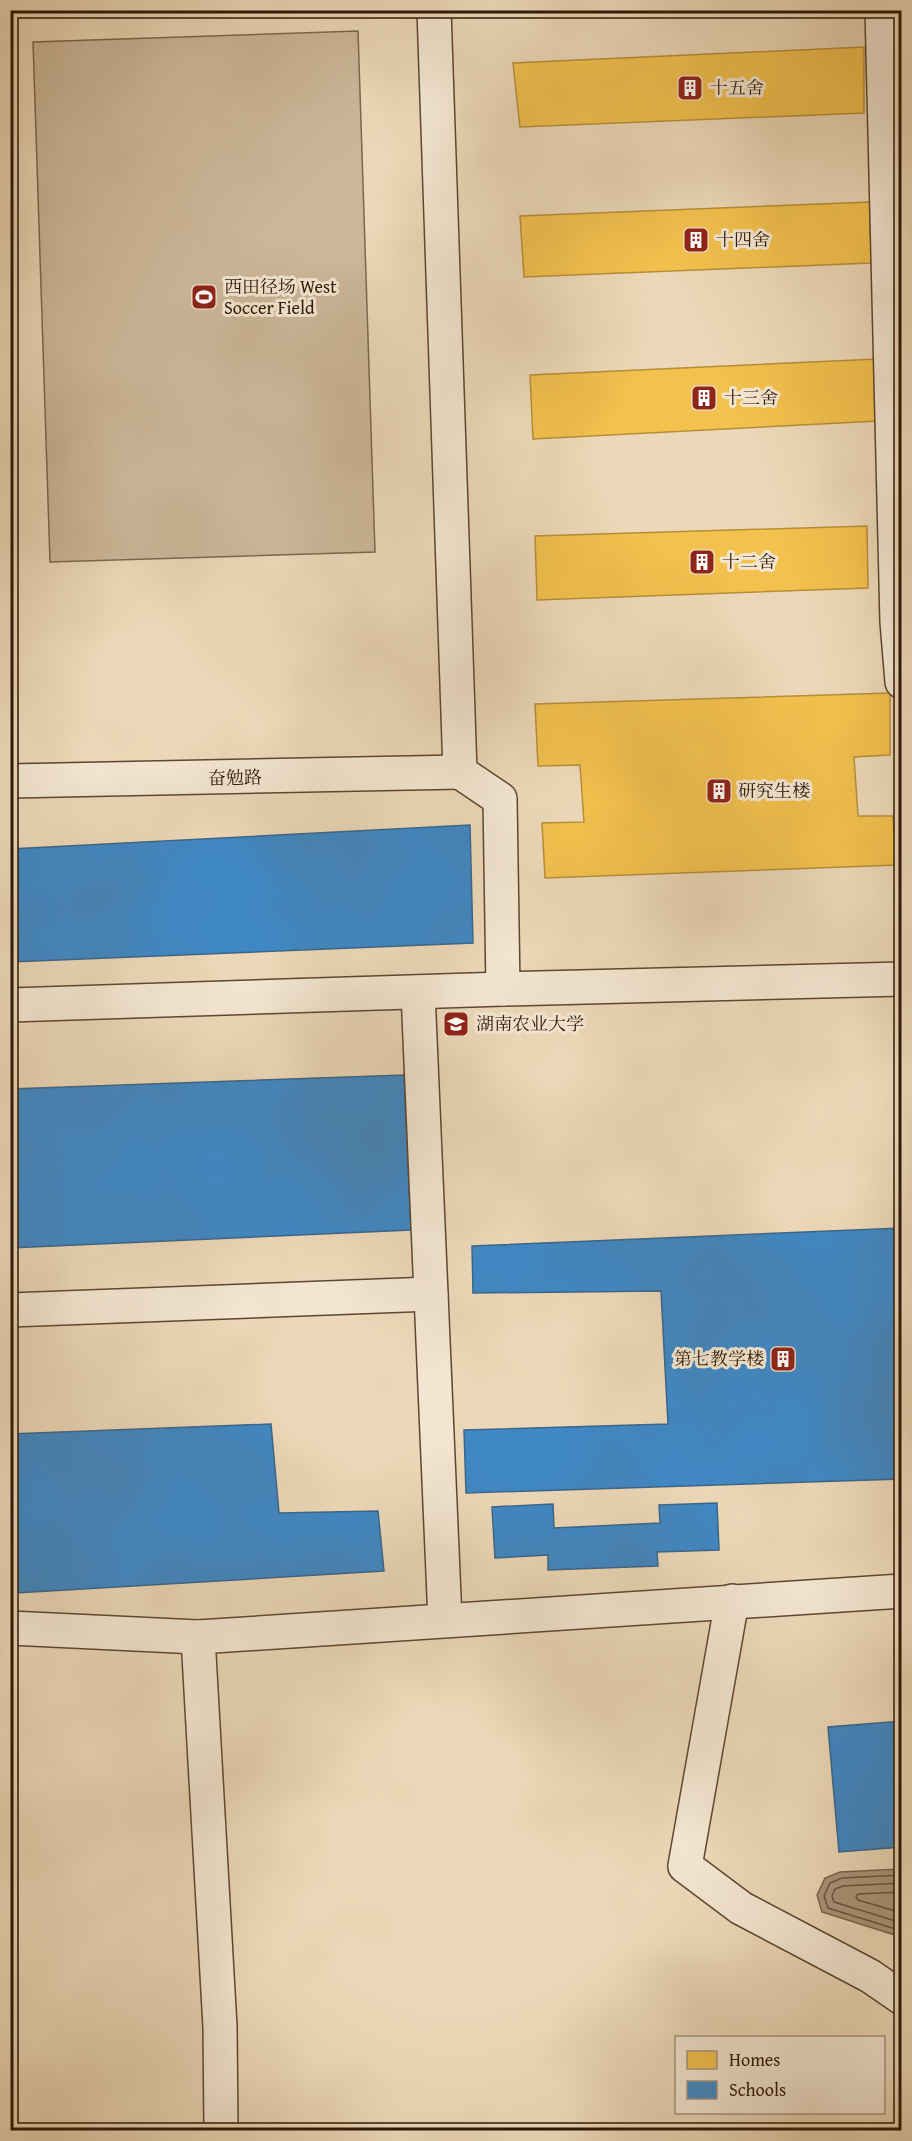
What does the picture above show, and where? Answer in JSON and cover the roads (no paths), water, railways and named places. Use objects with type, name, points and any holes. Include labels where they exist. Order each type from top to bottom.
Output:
[{"type":"street","points":[[434,10],[460,772],[500,799],[503,989]]},
{"type":"street","points":[[882,10],[902,682]]},
{"type":"street","name":"奋勉路","points":[[10,781],[460,772]]},
{"type":"street","points":[[10,1005],[902,979]]},
{"type":"street","points":[[418,992],[445,1620]]},
{"type":"street","points":[[10,1310],[431,1294]]},
{"type":"street","points":[[10,1628],[198,1637],[902,1591]]},
{"type":"street","points":[[732,1601],[685,1866],[741,1908],[870,1976],[902,1998]]},
{"type":"street","points":[[198,1637],[220,2027],[221,2130]]},
{"type":"water","points":[[901,1869],[901,1937],[822,1912],[817,1895],[825,1878],[840,1872]]},
{"type":"place","name":"十五舍","points":[[690,88]]},
{"type":"place","name":"十四舍","points":[[696,240]]},
{"type":"place","name":"西田径场 West Soccer Field","points":[[204,297]]},
{"type":"place","name":"十三舍","points":[[704,398]]},
{"type":"place","name":"十二舍","points":[[702,562]]},
{"type":"place","name":"研究生楼","points":[[719,791]]},
{"type":"place","name":"湖南农业大学","points":[[456,1024]]},
{"type":"place","name":"第七教学楼","points":[[783,1359]]}]
